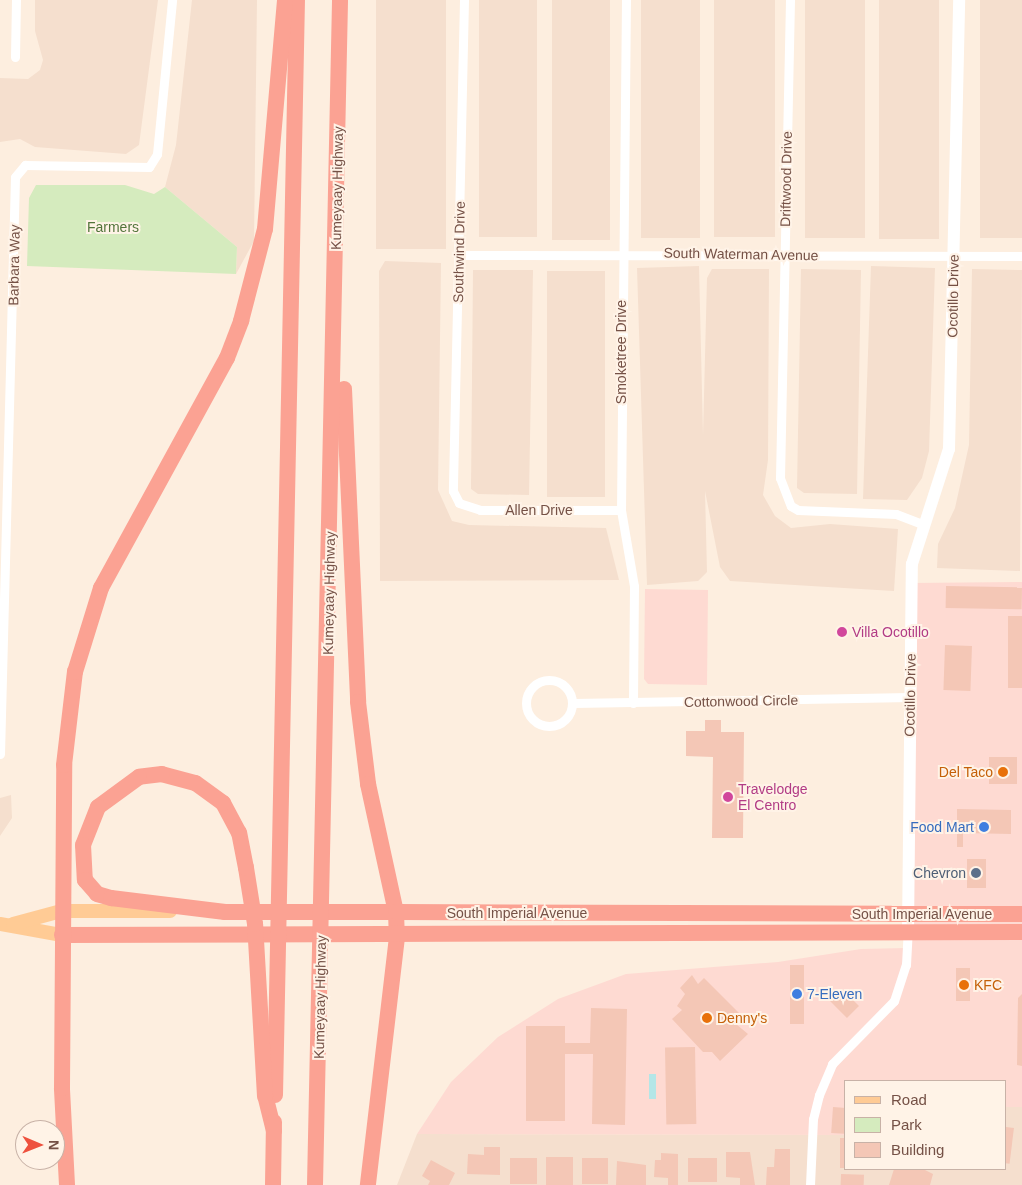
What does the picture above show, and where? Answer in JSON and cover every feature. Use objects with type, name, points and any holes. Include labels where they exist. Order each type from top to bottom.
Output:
[{"type":"highway","points":[[67,1185],[61,911],[64,765],[75,672],[101,588],[227,358],[248,297],[265,229],[285,0]]},
{"type":"highway","points":[[273,1185],[297,0]]},
{"type":"highway","name":"Kumeyaay Highway","points":[[315,1185],[340,0]]},
{"type":"highway","points":[[336,238],[344,284],[346,498],[358,702],[368,784],[396,912],[397,937],[368,1185]]},
{"type":"highway","points":[[226,912],[97,894],[86,880],[82,859],[87,831],[98,807],[128,783],[162,774],[206,790],[231,816],[242,844],[255,924],[265,1096],[274,1131]]},
{"type":"highway","name":"South Imperial Avenue","points":[[226,912],[1022,914]]},
{"type":"highway","name":"South Imperial Avenue","points":[[62,935],[397,937],[1022,932]]},
{"type":"main road","name":"South Imperial Avenue","points":[[7,924],[61,911],[226,912]]},
{"type":"main road","name":"South Imperial Avenue","points":[[7,924],[62,935]]},
{"type":"street","points":[[15,57],[16,0]]},
{"type":"street","name":"Barbara Way","points":[[0,754],[15,176],[24,165],[149,167],[157,154],[172,0]]},
{"type":"street","name":"Southwind Drive","points":[[459,502],[452,477],[460,255],[464,0]]},
{"type":"street","name":"Smoketree Drive","points":[[626,0],[621,253],[620,510],[634,586],[633,703]]},
{"type":"street","name":"Driftwood Drive","points":[[790,0],[780,478],[791,506],[813,513],[896,514],[922,524]]},
{"type":"street","name":"Ocotillo Drive","points":[[810,1185],[813,1119],[819,1095],[832,1064],[894,1001],[906,965],[908,932],[912,564],[922,524],[949,449],[959,0]]},
{"type":"street","name":"South Waterman Avenue","points":[[460,255],[621,253],[954,257],[1022,256]]},
{"type":"street","name":"Allen Drive","points":[[459,502],[480,510],[620,510]]},
{"type":"street","points":[[554,679],[565,685],[573,703],[568,717],[551,726],[535,722],[526,702],[532,686],[554,679]]},
{"type":"street","name":"Cottonwood Circle","points":[[573,703],[910,698]]},
{"type":"shaded area","points":[[35,0],[158,0],[139,145],[126,154],[35,147],[20,139],[0,142],[0,78],[28,79],[40,70],[43,60],[35,31]]},
{"type":"shaded area","points":[[192,0],[257,0],[254,241],[236,274],[237,247],[165,187],[176,145]]},
{"type":"shaded area","points":[[376,0],[446,0],[446,249],[376,249]]},
{"type":"shaded area","points":[[479,0],[537,0],[537,237],[479,237]]},
{"type":"shaded area","points":[[552,0],[610,0],[610,240],[552,240]]},
{"type":"shaded area","points":[[641,0],[700,0],[700,238],[641,238]]},
{"type":"shaded area","points":[[714,0],[775,0],[775,237],[714,237]]},
{"type":"shaded area","points":[[805,0],[865,0],[865,238],[805,238]]},
{"type":"shaded area","points":[[879,0],[939,0],[939,239],[879,239]]},
{"type":"shaded area","points":[[980,0],[1022,0],[1022,238],[980,238]]},
{"type":"shaded area","points":[[385,261],[441,263],[438,490],[452,521],[469,525],[606,528],[619,580],[380,581],[379,271]]},
{"type":"shaded area","points":[[699,266],[703,435],[707,278],[712,269],[769,269],[768,460],[763,495],[775,516],[791,528],[830,524],[898,529],[894,591],[730,581],[720,567],[705,491],[707,572],[698,581],[647,585],[637,268]]},
{"type":"shaded area","points":[[871,266],[935,268],[929,451],[922,478],[907,500],[863,499]]},
{"type":"shaded area","points":[[801,269],[861,270],[857,494],[804,493],[797,488]]},
{"type":"shaded area","points":[[972,269],[1022,270],[1020,571],[937,568],[938,544],[955,508],[969,445]]},
{"type":"shaded area","points":[[473,270],[533,270],[529,495],[478,494],[471,489]]},
{"type":"shaded area","points":[[547,271],[605,271],[605,497],[547,497]]},
{"type":"shaded area","points":[[1022,582],[1022,1107],[1007,1107],[1007,1080],[844,1080],[844,1135],[417,1134],[451,1082],[498,1037],[558,999],[626,974],[778,962],[861,949],[906,948],[911,583]]},
{"type":"shaded area","points":[[645,589],[708,590],[707,685],[648,684],[644,679]]},
{"type":"shaded area","points":[[11,795],[12,818],[0,836],[0,798]]},
{"type":"shaded area","points":[[1007,1107],[1022,1107],[1022,1185],[397,1185],[417,1134],[844,1135],[844,1170],[1007,1170]]},
{"type":"green space","name":"Farmers","points":[[36,185],[125,185],[154,194],[165,187],[237,247],[236,274],[27,266],[29,198]]},
{"type":"water","points":[[649,1074],[656,1074],[656,1099],[649,1099]]},
{"type":"building","points":[[946,586],[1022,587],[1022,609],[946,608]]},
{"type":"building","points":[[1008,616],[1022,616],[1022,688],[1008,688]]},
{"type":"building","points":[[945,645],[972,646],[970,691],[943,690]]},
{"type":"building","name":"Travelodge El Centro","points":[[705,720],[721,720],[721,732],[744,732],[743,838],[712,838],[713,757],[686,756],[686,731],[705,731]]},
{"type":"building","name":"Del Taco","points":[[989,757],[1017,757],[1017,784],[989,784]]},
{"type":"building","name":"Food Mart","points":[[957,809],[1011,810],[1011,834],[963,833],[963,847],[957,847]]},
{"type":"building","points":[[967,859],[986,859],[986,888],[967,888]]},
{"type":"building","name":"7-Eleven","points":[[790,965],[804,965],[804,1024],[790,1024]]},
{"type":"building","name":"KFC","points":[[956,968],[970,968],[970,1001],[956,1001]]},
{"type":"building","name":"Denny's","points":[[692,975],[698,984],[704,978],[743,1017],[736,1024],[748,1034],[720,1061],[712,1052],[703,1052],[672,1019],[682,1010],[677,1006],[685,994],[680,988]]},
{"type":"building","points":[[842,989],[859,1006],[847,1018],[830,1001]]},
{"type":"building","points":[[1022,994],[1022,1066],[1017,1065],[1018,998]]},
{"type":"building","points":[[591,1008],[627,1009],[625,1125],[592,1124],[593,1054],[565,1054],[565,1121],[526,1121],[526,1026],[565,1026],[565,1043],[590,1043]]},
{"type":"building","points":[[695,1047],[696,1124],[666,1125],[665,1048]]},
{"type":"building","points":[[833,1107],[844,1108],[844,1134],[831,1133]]},
{"type":"building","points":[[1007,1127],[1014,1128],[1010,1164],[1007,1163]]},
{"type":"building","points":[[840,1138],[844,1138],[844,1168],[840,1168]]},
{"type":"building","points":[[484,1147],[500,1147],[500,1175],[467,1174],[468,1154],[484,1155]]},
{"type":"building","points":[[775,1149],[790,1149],[790,1185],[766,1185],[767,1167],[774,1167]]},
{"type":"building","points":[[726,1152],[750,1152],[755,1185],[740,1185],[740,1178],[726,1177]]},
{"type":"building","points":[[661,1153],[678,1154],[678,1185],[668,1185],[668,1178],[654,1177],[655,1160],[661,1160]]},
{"type":"building","points":[[546,1157],[573,1157],[573,1185],[546,1185]]},
{"type":"building","points":[[510,1158],[537,1158],[537,1184],[510,1184]]},
{"type":"building","points":[[582,1158],[608,1158],[608,1184],[582,1184]]},
{"type":"building","points":[[688,1158],[717,1158],[717,1182],[688,1182]]},
{"type":"building","points":[[431,1160],[455,1173],[449,1185],[428,1185],[430,1181],[422,1176]]},
{"type":"building","points":[[617,1161],[646,1165],[646,1185],[616,1185]]},
{"type":"building","points":[[894,1170],[925,1170],[933,1174],[930,1185],[889,1185]]},
{"type":"building","points":[[841,1174],[864,1175],[864,1185],[841,1185]]},
{"type":"place","name":"Villa Ocotillo","points":[[842,632]]},
{"type":"place","name":"Del Taco","points":[[1003,772]]},
{"type":"place","name":"Travelodge El Centro","points":[[728,797]]},
{"type":"place","name":"Food Mart","points":[[984,827]]},
{"type":"place","name":"Chevron","points":[[976,873]]},
{"type":"place","name":"KFC","points":[[964,985]]},
{"type":"place","name":"7-Eleven","points":[[797,994]]},
{"type":"place","name":"Denny's","points":[[707,1018]]}]
